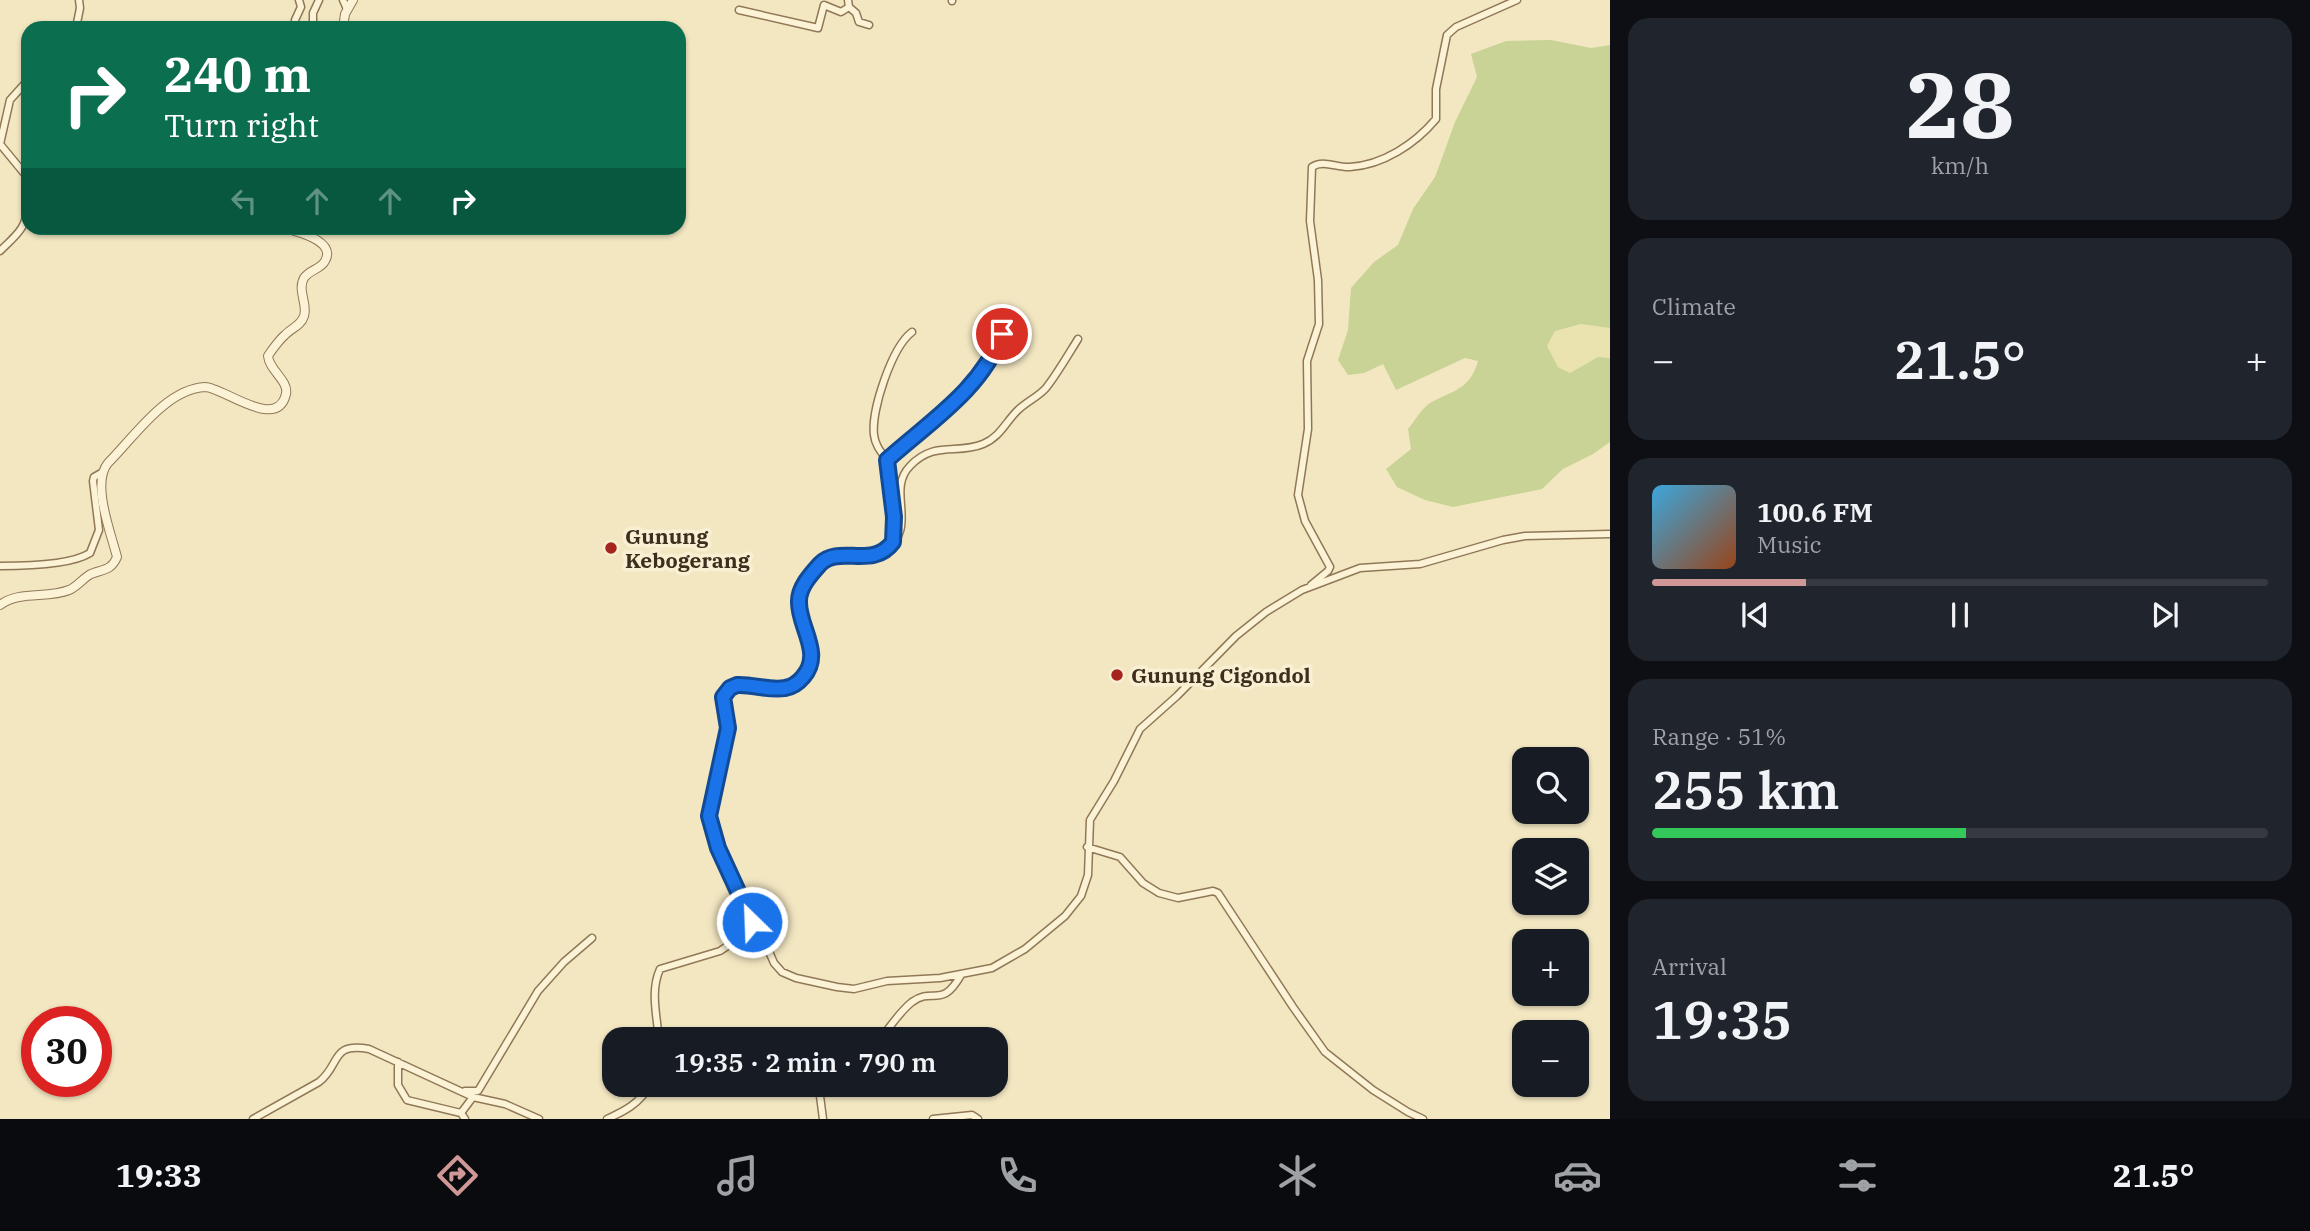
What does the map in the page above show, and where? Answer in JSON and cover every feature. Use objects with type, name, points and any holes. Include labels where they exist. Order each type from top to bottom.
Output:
[{"type":"street","points":[[77,21],[79,0]]},
{"type":"street","points":[[295,21],[301,7],[299,0]]},
{"type":"street","points":[[313,21],[313,13],[319,0]]},
{"type":"street","points":[[343,0],[347,9]]},
{"type":"street","points":[[344,21],[347,9],[353,0]]},
{"type":"street","points":[[1310,587],[1330,567],[1305,521],[1298,495],[1308,429],[1307,361],[1318,331],[1320,313],[1310,220],[1312,167],[1320,163],[1350,167],[1379,160],[1392,155],[1417,137],[1436,119],[1438,76],[1447,35],[1456,27],[1517,0]]},
{"type":"street","points":[[738,10],[818,28],[824,5],[840,12],[849,3],[859,22],[869,25]]},
{"type":"street","points":[[21,86],[9,105],[0,144],[21,170]]},
{"type":"street","points":[[0,102],[9,105]]},
{"type":"street","points":[[0,251],[21,228]]},
{"type":"street","points":[[0,605],[18,596],[72,589],[94,573],[114,565],[117,557],[103,501],[103,472],[108,463],[165,403],[191,390],[215,388],[253,407],[273,408],[280,405],[287,391],[269,364],[268,356],[283,336],[303,319],[303,281],[307,274],[325,262],[327,256],[321,242],[308,235]]},
{"type":"street","points":[[887,460],[970,386],[1000,342],[1009,310]]},
{"type":"street","points":[[893,542],[894,517],[887,460],[876,446],[874,433],[879,396],[901,341],[912,332]]},
{"type":"street","points":[[751,930],[751,916],[718,848],[709,816],[728,728],[723,697],[730,688],[737,685],[778,689],[792,686],[800,680],[809,668],[812,656],[799,601],[807,579],[825,560],[838,556],[879,555],[893,542],[902,527],[900,496],[908,468],[936,450],[977,446],[996,436],[1020,408],[1046,388],[1078,340]]},
{"type":"street","points":[[0,566],[47,563],[80,557],[89,552],[99,530],[93,481],[94,477],[103,472]]},
{"type":"street","points":[[658,1027],[654,984],[660,969],[720,951],[751,930],[760,932],[774,963],[786,974],[837,987],[854,989],[887,981],[961,975],[998,965],[1025,949],[1073,908],[1086,884],[1091,817],[1114,781],[1140,729],[1247,626],[1292,595],[1360,568],[1420,564],[1514,538],[1610,534]]},
{"type":"street","points":[[1087,847],[1120,858],[1143,883],[1159,893],[1178,898],[1213,891],[1218,893],[1325,1052],[1373,1090],[1423,1119]]},
{"type":"street","points":[[450,1087],[467,1092],[478,1091],[538,991],[564,962],[592,938]]},
{"type":"street","points":[[890,1027],[913,1001],[948,993],[961,975]]},
{"type":"street","points":[[253,1119],[326,1077],[334,1060],[345,1049],[354,1046],[369,1049],[428,1074],[473,1097],[505,1104],[539,1119]]},
{"type":"street","points":[[398,1062],[398,1085],[407,1100],[463,1116],[473,1097]]},
{"type":"street","points":[[607,1119],[624,1112],[642,1097]]},
{"type":"street","points":[[820,1097],[823,1119]]},
{"type":"street","points":[[933,1119],[972,1115],[978,1119]]},
{"type":"shaded area","points":[[1581,324],[1610,328],[1610,358],[1598,357],[1570,373],[1558,367],[1547,346],[1555,331]]},
{"type":"green space","points":[[1551,40],[1591,48],[1610,45],[1610,328],[1581,324],[1555,331],[1547,346],[1558,367],[1570,373],[1598,357],[1610,358],[1610,442],[1563,469],[1542,489],[1453,507],[1425,500],[1397,487],[1386,469],[1411,449],[1408,429],[1421,412],[1430,403],[1465,384],[1475,371],[1478,361],[1465,358],[1396,390],[1383,364],[1364,373],[1348,375],[1338,360],[1348,330],[1351,288],[1374,262],[1398,245],[1413,209],[1435,177],[1455,122],[1477,77],[1471,54],[1506,41]]},
{"type":"place","name":"Gunung Kebogerang","points":[[611,548]]},
{"type":"place","name":"Gunung Cigondol","points":[[1117,675]]},
{"type":"route","points":[[752,922],[718,848],[709,816],[723,741],[728,728],[723,697],[730,688],[737,685],[778,689],[796,683],[805,675],[812,652],[800,614],[799,596],[804,586],[825,560],[838,556],[879,555],[891,545],[895,527],[887,460],[970,386],[982,372],[1002,334]]}]
